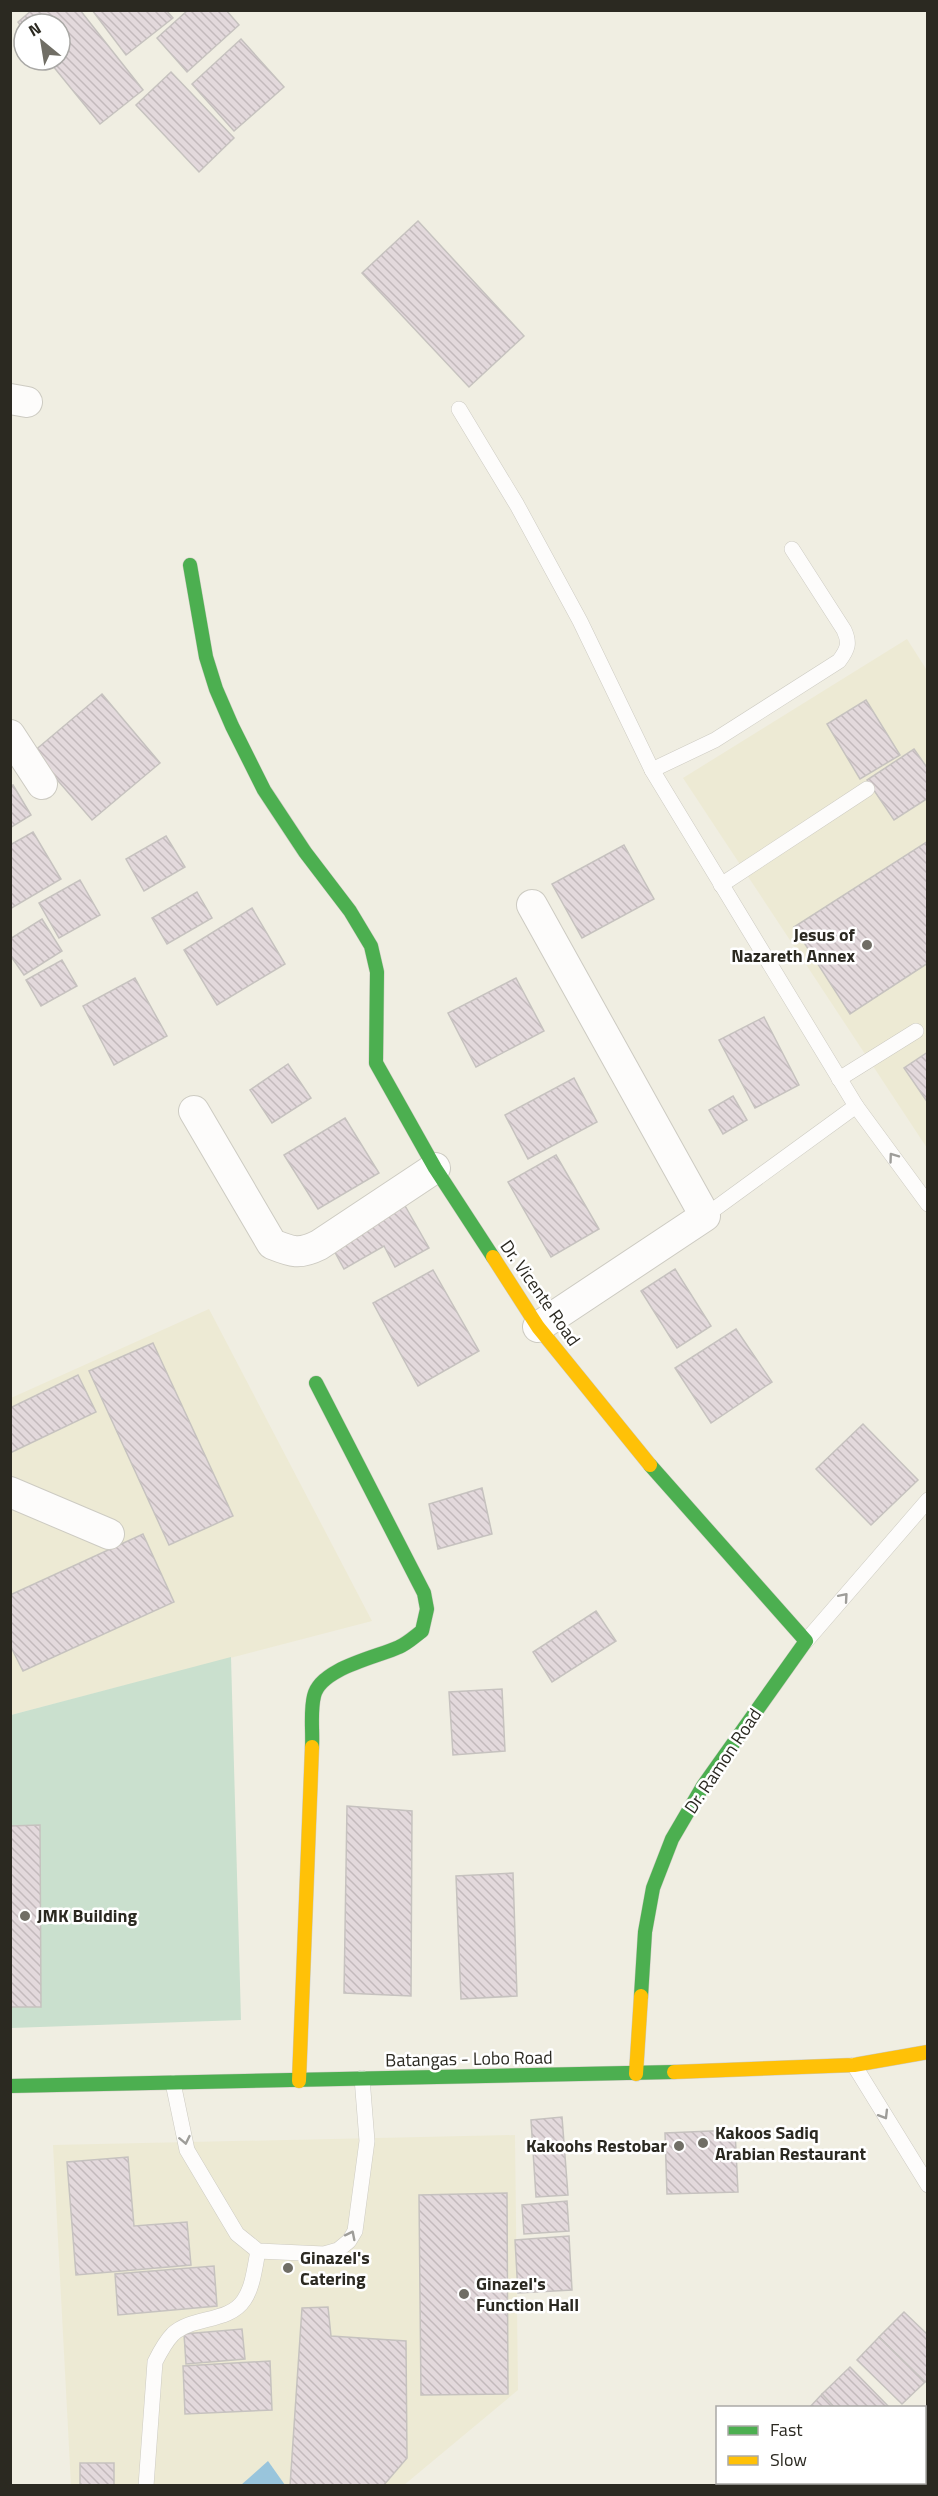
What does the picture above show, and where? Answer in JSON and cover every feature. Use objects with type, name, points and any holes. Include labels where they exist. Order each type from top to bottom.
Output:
[{"type":"street","name":"Dr. Vicente Road","points":[[190,566],[206,657],[216,689],[232,726],[264,790],[311,860],[350,911],[371,946],[376,972],[376,1063],[435,1168],[538,1327],[635,1448],[806,1641]]},
{"type":"street","points":[[10,735],[42,784]]},
{"type":"street","points":[[532,905],[705,1216],[538,1327]]},
{"type":"street","points":[[194,1112],[272,1244],[290,1251],[304,1253],[319,1245],[435,1168]]},
{"type":"street","points":[[299,2081],[314,1694],[326,1679],[347,1664],[401,1646],[422,1631],[427,1609],[424,1593],[316,1383]]},
{"type":"street","points":[[10,1492],[109,1534]]},
{"type":"street","name":"Dr. Ramon Road","points":[[636,2074],[645,1932],[652,1888],[672,1839],[703,1786],[806,1641]]},
{"type":"street","name":"Batangas - Lobo Road","points":[[10,2086],[636,2074],[854,2065],[927,2052]]},
{"type":"lane","points":[[459,409],[517,506],[580,621],[652,770],[856,1106],[922,1187],[927,1204]]},
{"type":"lane","points":[[652,770],[715,740],[840,660],[848,649],[848,639],[844,630],[792,549]]},
{"type":"lane","points":[[721,885],[867,789]]},
{"type":"lane","points":[[839,1079],[916,1031]]},
{"type":"lane","points":[[705,1216],[856,1106]]},
{"type":"lane","name":"Dr. Ramon Road","points":[[806,1641],[927,1500]]},
{"type":"lane","points":[[854,2065],[927,2185]]},
{"type":"lane","points":[[173,2083],[187,2150],[237,2235],[258,2251],[324,2254],[338,2250],[349,2241],[355,2231],[367,2141],[362,2078]]},
{"type":"lane","points":[[146,2486],[155,2362],[163,2346],[174,2333],[192,2324],[232,2311],[243,2302],[249,2292],[258,2251]]},
{"type":"shaded area","points":[[907,639],[928,672],[927,1148],[683,778]]},
{"type":"shaded area","points":[[209,1309],[372,1621],[11,1715],[11,1398]]},
{"type":"shaded area","name":"Ginazel's Catering","points":[[515,2135],[518,2390],[404,2485],[71,2485],[53,2145]]},
{"type":"green space","points":[[231,1657],[241,2020],[11,2028],[11,1715]]},
{"type":"water","points":[[268,2461],[285,2485],[241,2485]]},
{"type":"building","points":[[32,10],[80,10],[143,90],[100,124],[58,72],[72,72],[72,12],[30,12]]},
{"type":"building","points":[[92,10],[166,10],[173,18],[126,55]]},
{"type":"building","points":[[188,10],[226,10],[239,25],[187,72],[157,38]]},
{"type":"building","points":[[241,39],[284,87],[234,131],[192,84]]},
{"type":"building","points":[[171,72],[234,138],[199,172],[136,105]]},
{"type":"building","points":[[418,221],[524,336],[469,387],[362,273]]},
{"type":"building","points":[[102,694],[160,763],[92,820],[33,752]]},
{"type":"building","points":[[866,700],[900,755],[860,779],[827,724]]},
{"type":"building","points":[[914,749],[928,769],[928,798],[894,820],[867,780]]},
{"type":"building","points":[[13,785],[31,815],[10,828],[10,786]]},
{"type":"building","points":[[33,832],[61,879],[10,909],[10,845]]},
{"type":"building","points":[[166,836],[185,867],[144,891],[126,859]]},
{"type":"building","name":"Jesus of Nazareth Annex","points":[[928,841],[928,963],[850,1014],[794,927]]},
{"type":"building","points":[[624,845],[654,899],[582,938],[552,884]]},
{"type":"building","points":[[80,880],[100,915],[59,938],[39,903]]},
{"type":"building","points":[[197,892],[212,918],[167,944],[152,918]]},
{"type":"building","points":[[252,908],[285,964],[217,1005],[184,950]]},
{"type":"building","points":[[42,919],[62,951],[24,975],[10,955],[10,939]]},
{"type":"building","points":[[62,960],[77,986],[41,1006],[26,980]]},
{"type":"building","points":[[135,978],[167,1036],[114,1065],[83,1006]]},
{"type":"building","points":[[516,978],[544,1031],[476,1067],[448,1013]]},
{"type":"building","points":[[764,1017],[799,1085],[755,1108],[719,1040]]},
{"type":"building","points":[[928,1052],[928,1103],[904,1068]]},
{"type":"building","points":[[288,1064],[311,1098],[272,1123],[250,1090]]},
{"type":"building","points":[[574,1078],[597,1122],[528,1159],[505,1115]]},
{"type":"building","points":[[733,1096],[747,1120],[723,1134],[709,1110]]},
{"type":"building","points":[[345,1118],[379,1173],[318,1209],[284,1155]]},
{"type":"building","points":[[556,1155],[599,1229],[551,1257],[508,1182]]},
{"type":"building","points":[[404,1204],[429,1248],[395,1267],[384,1246],[344,1269],[331,1245]]},
{"type":"building","points":[[675,1269],[711,1326],[677,1348],[641,1291]]},
{"type":"building","points":[[433,1270],[479,1351],[418,1386],[373,1303]]},
{"type":"building","points":[[736,1329],[772,1382],[711,1423],[675,1368]]},
{"type":"building","points":[[153,1343],[233,1516],[169,1545],[89,1371]]},
{"type":"building","points":[[78,1375],[96,1412],[10,1453],[10,1408]]},
{"type":"building","points":[[863,1424],[918,1480],[871,1525],[816,1469]]},
{"type":"building","points":[[482,1488],[492,1534],[438,1549],[429,1504]]},
{"type":"building","points":[[143,1534],[174,1602],[23,1671],[10,1645],[10,1595]]},
{"type":"building","points":[[596,1611],[616,1641],[552,1682],[533,1652]]},
{"type":"building","points":[[502,1689],[505,1751],[453,1755],[449,1692]]},
{"type":"building","points":[[347,1806],[412,1811],[411,1996],[344,1993]]},
{"type":"building","name":"JMK Building","points":[[40,1825],[41,2007],[10,2007],[10,1826]]},
{"type":"building","points":[[513,1873],[517,1996],[461,1999],[456,1876]]},
{"type":"building","points":[[562,2117],[568,2195],[536,2197],[531,2120]]},
{"type":"building","points":[[735,2130],[738,2192],[667,2194],[665,2133]]},
{"type":"building","points":[[128,2157],[134,2226],[187,2222],[191,2265],[76,2275],[67,2162]]},
{"type":"building","name":"Ginazel's Function Hall","points":[[507,2193],[508,2394],[421,2395],[419,2195]]},
{"type":"building","points":[[567,2201],[569,2231],[524,2234],[522,2205]]},
{"type":"building","points":[[569,2236],[572,2290],[518,2293],[515,2240]]},
{"type":"building","points":[[214,2266],[217,2306],[118,2315],[115,2274]]},
{"type":"building","points":[[328,2307],[331,2336],[406,2341],[407,2458],[383,2486],[290,2486],[302,2308]]},
{"type":"building","points":[[904,2312],[928,2335],[928,2379],[925,2382],[879,2337]]},
{"type":"building","points":[[242,2329],[245,2359],[186,2364],[184,2334]]},
{"type":"building","points":[[879,2337],[925,2382],[902,2404],[857,2360]]},
{"type":"building","points":[[270,2361],[272,2410],[185,2414],[183,2366]]},
{"type":"building","points":[[850,2367],[888,2406],[833,2406],[822,2394]]},
{"type":"building","points":[[822,2394],[833,2406],[811,2406]]},
{"type":"building","points":[[80,2463],[114,2463],[114,2486],[80,2486]]},
{"type":"building","points":[[746,2484],[800,2484],[802,2486],[748,2486]]},
{"type":"building","points":[[800,2484],[826,2484],[825,2486],[802,2486]]},
{"type":"traffic: fast","points":[[190,565],[206,657],[216,689],[232,726],[264,790],[305,852],[350,911],[371,946],[377,972],[376,1063],[435,1168],[493,1257]]},
{"type":"traffic: fast","points":[[312,1747],[313,1702],[319,1686],[338,1671],[399,1647],[408,1641],[422,1631],[427,1609],[424,1593],[316,1383]]},
{"type":"traffic: fast","points":[[641,1996],[645,1932],[653,1888],[672,1839],[703,1786],[806,1641],[650,1465]]},
{"type":"traffic: fast","points":[[10,2086],[674,2072]]},
{"type":"traffic: slow","points":[[493,1257],[538,1327],[650,1465]]},
{"type":"traffic: slow","points":[[299,2081],[312,1747]]},
{"type":"traffic: slow","points":[[636,2074],[641,1996]]},
{"type":"traffic: slow","points":[[674,2072],[854,2065],[928,2052]]},
{"type":"place","name":"Jesus of Nazareth Annex","points":[[867,945]]},
{"type":"place","name":"JMK Building","points":[[25,1916]]},
{"type":"place","name":"Kakoos Sadiq Arabian Restaurant","points":[[703,2143]]},
{"type":"place","name":"Kakoohs Restobar","points":[[679,2146]]},
{"type":"place","name":"Ginazel's Catering","points":[[288,2268]]},
{"type":"place","name":"Ginazel's Function Hall","points":[[464,2294]]}]
